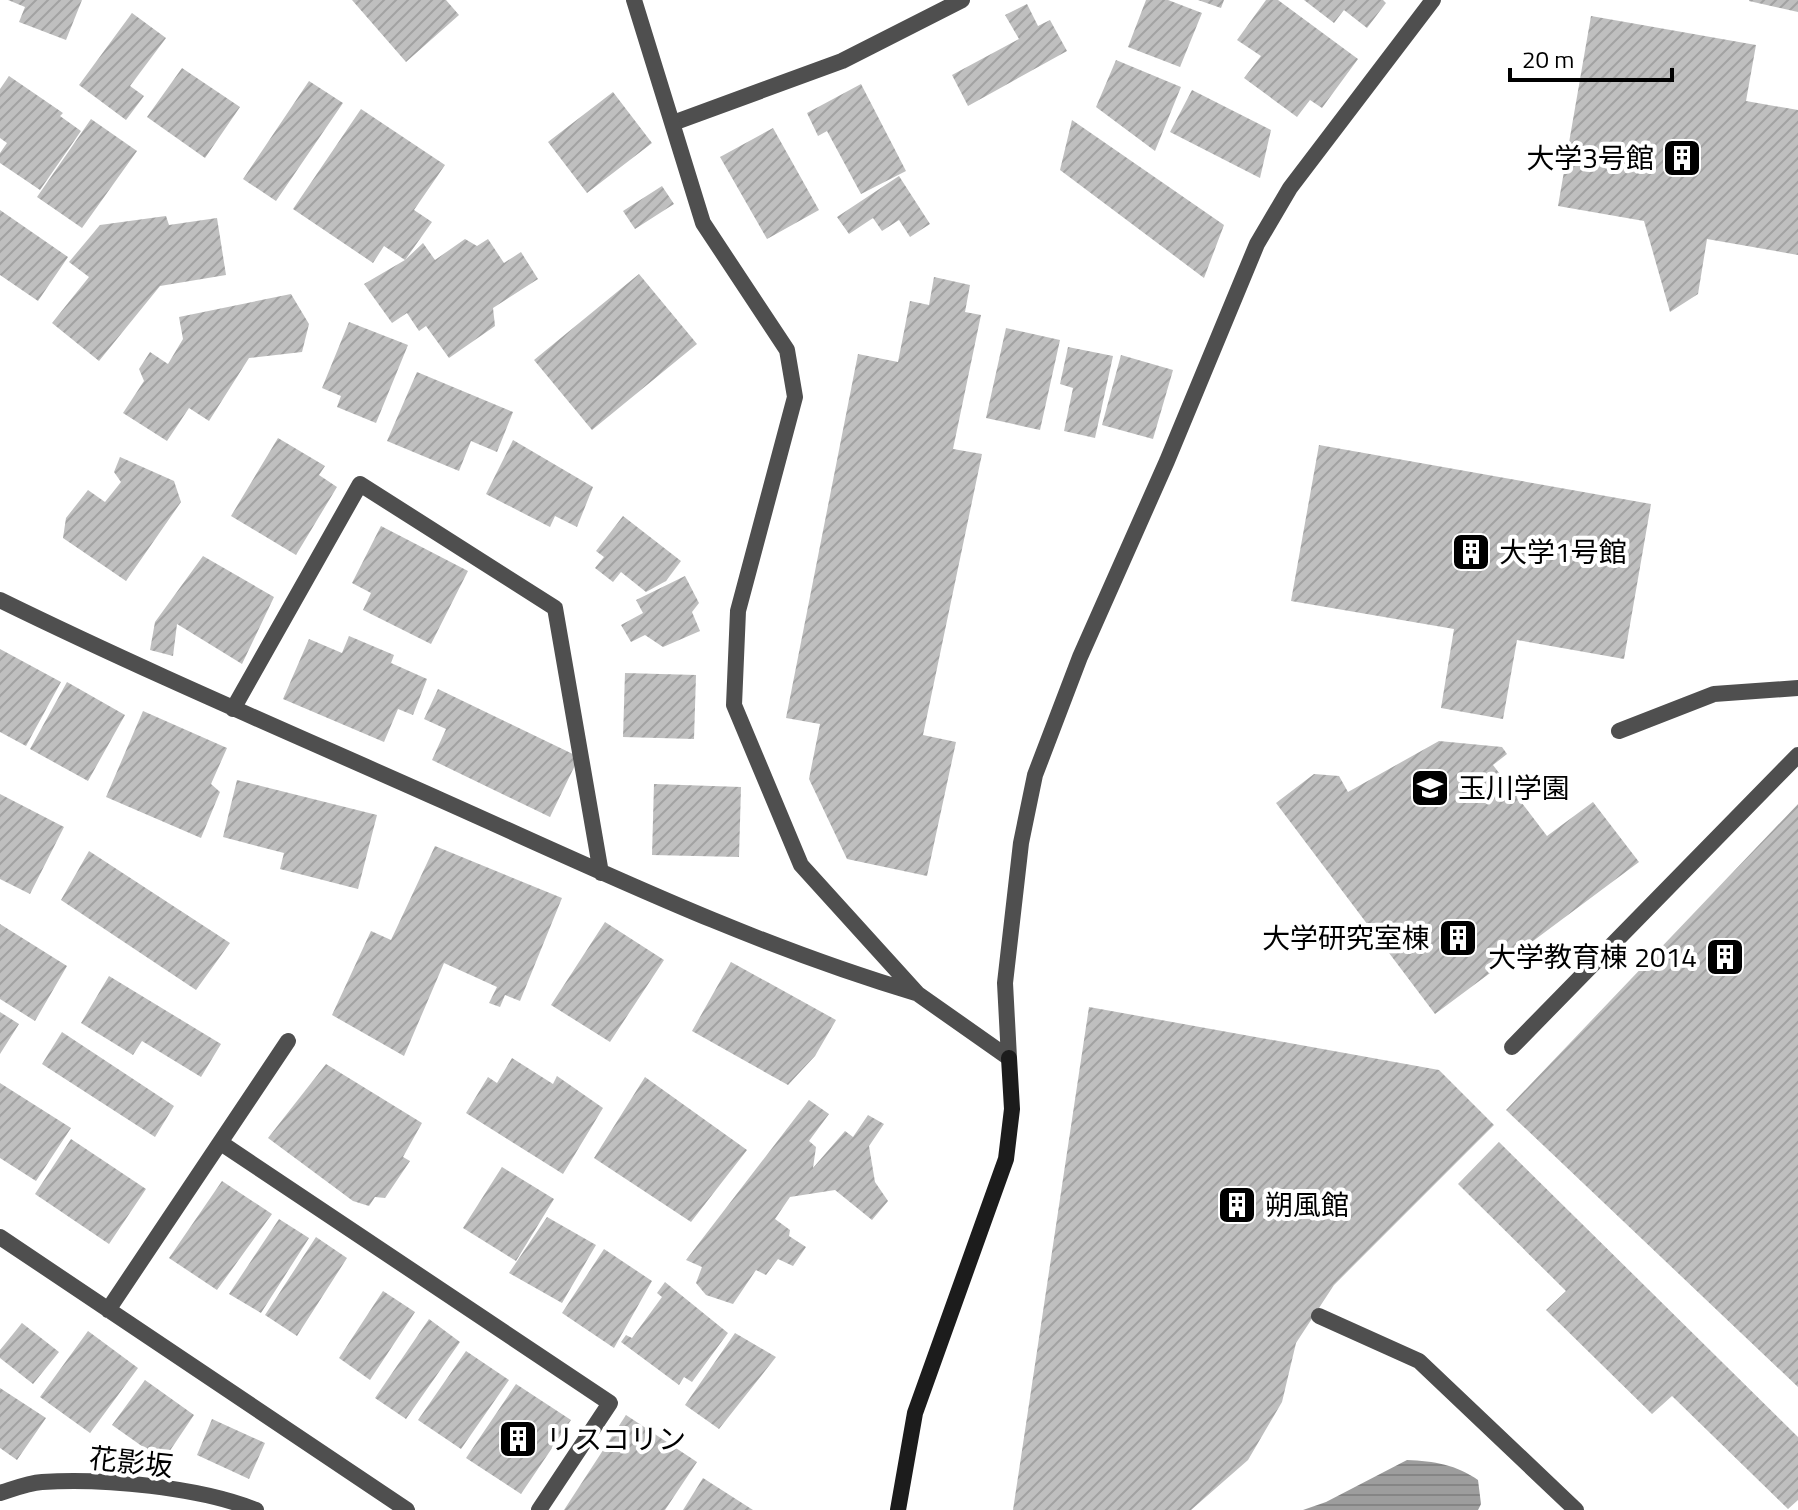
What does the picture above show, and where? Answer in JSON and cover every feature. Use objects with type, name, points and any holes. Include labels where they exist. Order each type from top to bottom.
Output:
[{"type":"street","points":[[634,0],[703,223],[787,350],[795,397],[738,611],[734,705],[801,865],[918,994],[1009,1058]]},
{"type":"street","points":[[673,123],[842,61],[962,0]]},
{"type":"street","points":[[898,1510],[915,1413],[1006,1159],[1012,1109],[1005,983],[1021,843],[1035,775],[1080,657],[1167,461],[1257,244],[1290,188],[1433,0]]},
{"type":"street","points":[[233,709],[360,484],[555,608],[601,873]]},
{"type":"street","points":[[0,600],[233,709],[722,927],[834,969],[918,994]]},
{"type":"street","points":[[1619,731],[1714,694],[1798,688]]},
{"type":"street","points":[[1512,1047],[1798,755]]},
{"type":"street","points":[[108,1310],[288,1041]]},
{"type":"street","points":[[221,1143],[610,1403],[539,1510]]},
{"type":"street","points":[[0,1237],[407,1510]]},
{"type":"street","points":[[1319,1316],[1419,1361],[1576,1510]]},
{"type":"street","name":"花影坂","points":[[0,1493],[39,1482],[115,1482],[234,1501],[256,1510]]},
{"type":"shaded area","points":[[1407,1460],[1445,1465],[1478,1480],[1481,1504],[1478,1510],[1303,1510],[1326,1502]]},
{"type":"building","points":[[8,0],[82,0],[66,40],[19,22],[25,7]]},
{"type":"building","points":[[352,0],[446,0],[459,15],[406,62]]},
{"type":"building","points":[[1146,0],[1168,0],[1202,13],[1180,67],[1128,47]]},
{"type":"building","points":[[1198,0],[1224,0],[1221,8]]},
{"type":"building","points":[[1266,0],[1278,0],[1358,59],[1322,108],[1310,100],[1297,117],[1244,78],[1261,56],[1237,40]]},
{"type":"building","points":[[1304,0],[1383,0],[1386,3],[1367,28],[1344,10],[1334,23]]},
{"type":"building","points":[[1798,0],[1798,12],[1749,1]]},
{"type":"building","points":[[1027,4],[1038,26],[1050,20],[1067,51],[968,106],[952,75],[1019,39],[1005,15]]},
{"type":"building","points":[[132,13],[166,38],[130,86],[144,96],[126,120],[79,85]]},
{"type":"building","name":"大学3号館","points":[[1591,16],[1756,45],[1746,101],[1798,110],[1798,255],[1707,239],[1698,294],[1670,312],[1644,221],[1558,206]]},
{"type":"building","points":[[1116,60],[1181,87],[1155,151],[1096,107]]},
{"type":"building","points":[[182,68],[240,107],[205,158],[147,117]]},
{"type":"building","points":[[9,76],[63,113],[60,116],[81,131],[40,190],[0,163],[0,153],[7,143],[0,138],[0,89]]},
{"type":"building","points":[[309,81],[343,103],[276,201],[243,179]]},
{"type":"building","points":[[861,84],[906,171],[861,194],[827,131],[818,136],[807,113]]},
{"type":"building","points":[[1192,90],[1271,130],[1260,178],[1170,132]]},
{"type":"building","points":[[613,92],[652,143],[587,193],[548,142]]},
{"type":"building","points":[[361,109],[445,165],[414,210],[432,222],[405,260],[384,246],[373,263],[293,209]]},
{"type":"building","points":[[91,119],[137,151],[82,228],[37,197]]},
{"type":"building","points":[[1072,120],[1224,225],[1204,278],[1060,170]]},
{"type":"building","points":[[773,128],[819,210],[767,239],[720,157]]},
{"type":"building","points":[[899,176],[930,224],[910,237],[899,220],[882,231],[873,218],[849,234],[837,217]]},
{"type":"building","points":[[662,186],[674,204],[635,229],[623,211]]},
{"type":"building","points":[[0,210],[68,257],[38,301],[0,275]]},
{"type":"building","points":[[166,216],[169,225],[217,218],[226,275],[160,286],[99,361],[52,323],[89,277],[69,262],[100,225]]},
{"type":"building","points":[[465,239],[477,246],[488,239],[504,263],[521,252],[538,279],[493,308],[495,326],[449,358],[426,326],[419,331],[407,313],[392,323],[364,284],[405,260],[423,243],[435,260]]},
{"type":"building","points":[[639,274],[697,344],[592,430],[534,360]]},
{"type":"building","points":[[934,277],[970,285],[965,312],[981,315],[953,449],[982,454],[923,735],[956,742],[927,876],[847,859],[809,779],[820,724],[786,718],[858,354],[898,362],[910,301],[929,305]]},
{"type":"building","points":[[291,294],[309,324],[302,352],[249,358],[209,421],[189,408],[167,441],[123,413],[144,381],[139,369],[150,352],[168,364],[183,339],[179,317]]},
{"type":"building","points":[[349,322],[408,345],[376,423],[337,407],[341,396],[322,388]]},
{"type":"building","points":[[1006,328],[1060,340],[1040,430],[986,418]]},
{"type":"building","points":[[1068,347],[1113,356],[1095,438],[1064,431],[1073,388],[1060,384]]},
{"type":"building","points":[[1121,355],[1173,370],[1153,439],[1102,425]]},
{"type":"building","points":[[417,372],[513,412],[497,452],[471,441],[459,471],[387,441]]},
{"type":"building","points":[[278,438],[325,466],[319,475],[337,487],[296,555],[231,516]]},
{"type":"building","points":[[513,440],[593,487],[577,527],[555,516],[550,527],[486,494]]},
{"type":"building","name":"大学1号館","points":[[1319,445],[1651,504],[1624,659],[1517,640],[1503,719],[1441,708],[1454,629],[1291,601]]},
{"type":"building","points":[[120,457],[174,481],[181,502],[126,581],[63,538],[66,518],[88,490],[105,502],[121,482],[114,472]]},
{"type":"building","points":[[623,516],[681,561],[666,581],[646,592],[621,572],[613,582],[595,568],[604,557],[596,551]]},
{"type":"building","points":[[381,526],[468,571],[431,644],[363,610],[371,593],[352,583]]},
{"type":"building","points":[[203,556],[274,597],[242,664],[177,624],[173,656],[150,650],[155,622]]},
{"type":"building","points":[[685,576],[699,603],[692,612],[700,631],[663,647],[645,635],[631,642],[621,625],[643,613],[636,600]]},
{"type":"building","points":[[349,636],[394,655],[391,663],[427,679],[413,715],[398,709],[384,742],[283,699],[309,639],[342,653]]},
{"type":"building","points":[[0,649],[61,682],[26,746],[0,732]]},
{"type":"building","points":[[625,673],[696,675],[694,739],[623,737]]},
{"type":"building","points":[[67,682],[125,715],[88,781],[30,749]]},
{"type":"building","points":[[438,689],[579,757],[550,817],[432,760],[446,729],[424,719]]},
{"type":"building","points":[[143,711],[227,748],[211,784],[220,792],[201,838],[106,797]]},
{"type":"building","name":"大学研究室棟","points":[[1439,741],[1502,747],[1507,754],[1493,765],[1547,836],[1593,802],[1639,862],[1435,1014],[1276,803],[1314,774],[1339,776],[1348,792]]},
{"type":"building","points":[[237,780],[377,815],[358,889],[280,869],[284,853],[223,837]]},
{"type":"building","points":[[654,784],[741,787],[739,857],[652,855]]},
{"type":"building","points":[[0,794],[64,827],[30,894],[0,879]]},
{"type":"building","name":"大学教育棟 2014","points":[[1798,804],[1798,1387],[1506,1110]]},
{"type":"building","points":[[435,846],[562,898],[520,1001],[505,995],[500,1007],[489,1003],[497,987],[444,963],[404,1056],[332,1015],[371,931],[391,940]]},
{"type":"building","points":[[89,851],[230,943],[196,990],[61,900]]},
{"type":"building","points":[[605,922],[664,960],[610,1042],[551,1005]]},
{"type":"building","points":[[0,924],[67,966],[35,1021],[0,999]]},
{"type":"building","points":[[731,962],[836,1020],[815,1056],[788,1085],[692,1031]]},
{"type":"building","points":[[109,976],[221,1044],[201,1077],[142,1041],[133,1055],[81,1023]]},
{"type":"building","name":"朔風館","points":[[1089,1007],[1439,1070],[1494,1125],[1334,1285],[1296,1343],[1282,1402],[1248,1460],[1191,1510],[1013,1510]]},
{"type":"building","points":[[0,1012],[19,1024],[0,1054]]},
{"type":"building","points":[[62,1032],[174,1106],[155,1137],[42,1064]]},
{"type":"building","points":[[512,1058],[553,1084],[557,1076],[603,1108],[563,1174],[466,1113],[488,1077],[497,1083]]},
{"type":"building","points":[[326,1064],[422,1123],[403,1157],[410,1161],[385,1198],[375,1197],[369,1206],[353,1201],[268,1138]]},
{"type":"building","points":[[645,1077],[747,1150],[691,1222],[594,1158]]},
{"type":"building","points":[[0,1083],[71,1128],[36,1181],[0,1158]]},
{"type":"building","points":[[809,1100],[829,1114],[809,1141],[816,1147],[813,1168],[845,1131],[853,1137],[868,1115],[884,1124],[869,1146],[875,1182],[888,1201],[872,1220],[835,1190],[790,1197],[775,1219],[790,1230],[789,1236],[806,1247],[793,1266],[778,1259],[766,1275],[756,1270],[733,1304],[706,1295],[696,1283],[702,1267],[686,1260]]},
{"type":"building","points":[[71,1139],[146,1189],[109,1244],[35,1194]]},
{"type":"building","points":[[1499,1142],[1798,1437],[1798,1500],[1788,1509],[1672,1396],[1652,1414],[1546,1310],[1566,1291],[1458,1184]]},
{"type":"building","points":[[502,1167],[554,1199],[516,1261],[463,1228]]},
{"type":"building","points":[[222,1181],[272,1214],[217,1290],[169,1258]]},
{"type":"building","points":[[547,1217],[596,1245],[562,1303],[509,1273]]},
{"type":"building","points":[[279,1219],[309,1238],[261,1313],[229,1294]]},
{"type":"building","points":[[316,1237],[347,1258],[297,1336],[265,1315]]},
{"type":"building","points":[[604,1249],[652,1281],[614,1348],[562,1313]]},
{"type":"building","points":[[665,1282],[728,1333],[692,1382],[684,1377],[679,1385],[621,1342],[626,1335],[632,1338],[662,1297],[657,1293]]},
{"type":"building","points":[[383,1291],[415,1312],[370,1380],[339,1358]]},
{"type":"building","points":[[429,1319],[460,1342],[406,1419],[375,1398]]},
{"type":"building","points":[[22,1323],[59,1352],[33,1384],[0,1358],[0,1350]]},
{"type":"building","points":[[88,1331],[138,1368],[90,1433],[40,1397]]},
{"type":"building","points":[[735,1333],[776,1357],[719,1429],[685,1405]]},
{"type":"building","points":[[466,1351],[509,1380],[461,1449],[418,1420]]},
{"type":"building","points":[[145,1380],[194,1415],[163,1461],[112,1425]]},
{"type":"building","name":"リスコリン","points":[[516,1384],[571,1420],[521,1494],[466,1458]]},
{"type":"building","points":[[0,1388],[46,1418],[17,1460],[0,1448]]},
{"type":"building","points":[[626,1415],[697,1462],[665,1510],[564,1510]]},
{"type":"building","points":[[212,1419],[265,1443],[249,1479],[197,1455]]},
{"type":"building","points":[[703,1478],[753,1510],[683,1510]]},
{"type":"place","name":"大学3号館","points":[[1682,158]]},
{"type":"place","name":"大学1号館","points":[[1471,552]]},
{"type":"place","name":"玉川学園","points":[[1430,788]]},
{"type":"place","name":"大学研究室棟","points":[[1458,938]]},
{"type":"place","name":"大学教育棟 2014","points":[[1725,957]]},
{"type":"place","name":"朔風館","points":[[1237,1205]]},
{"type":"place","name":"リスコリン","points":[[518,1439]]}]
